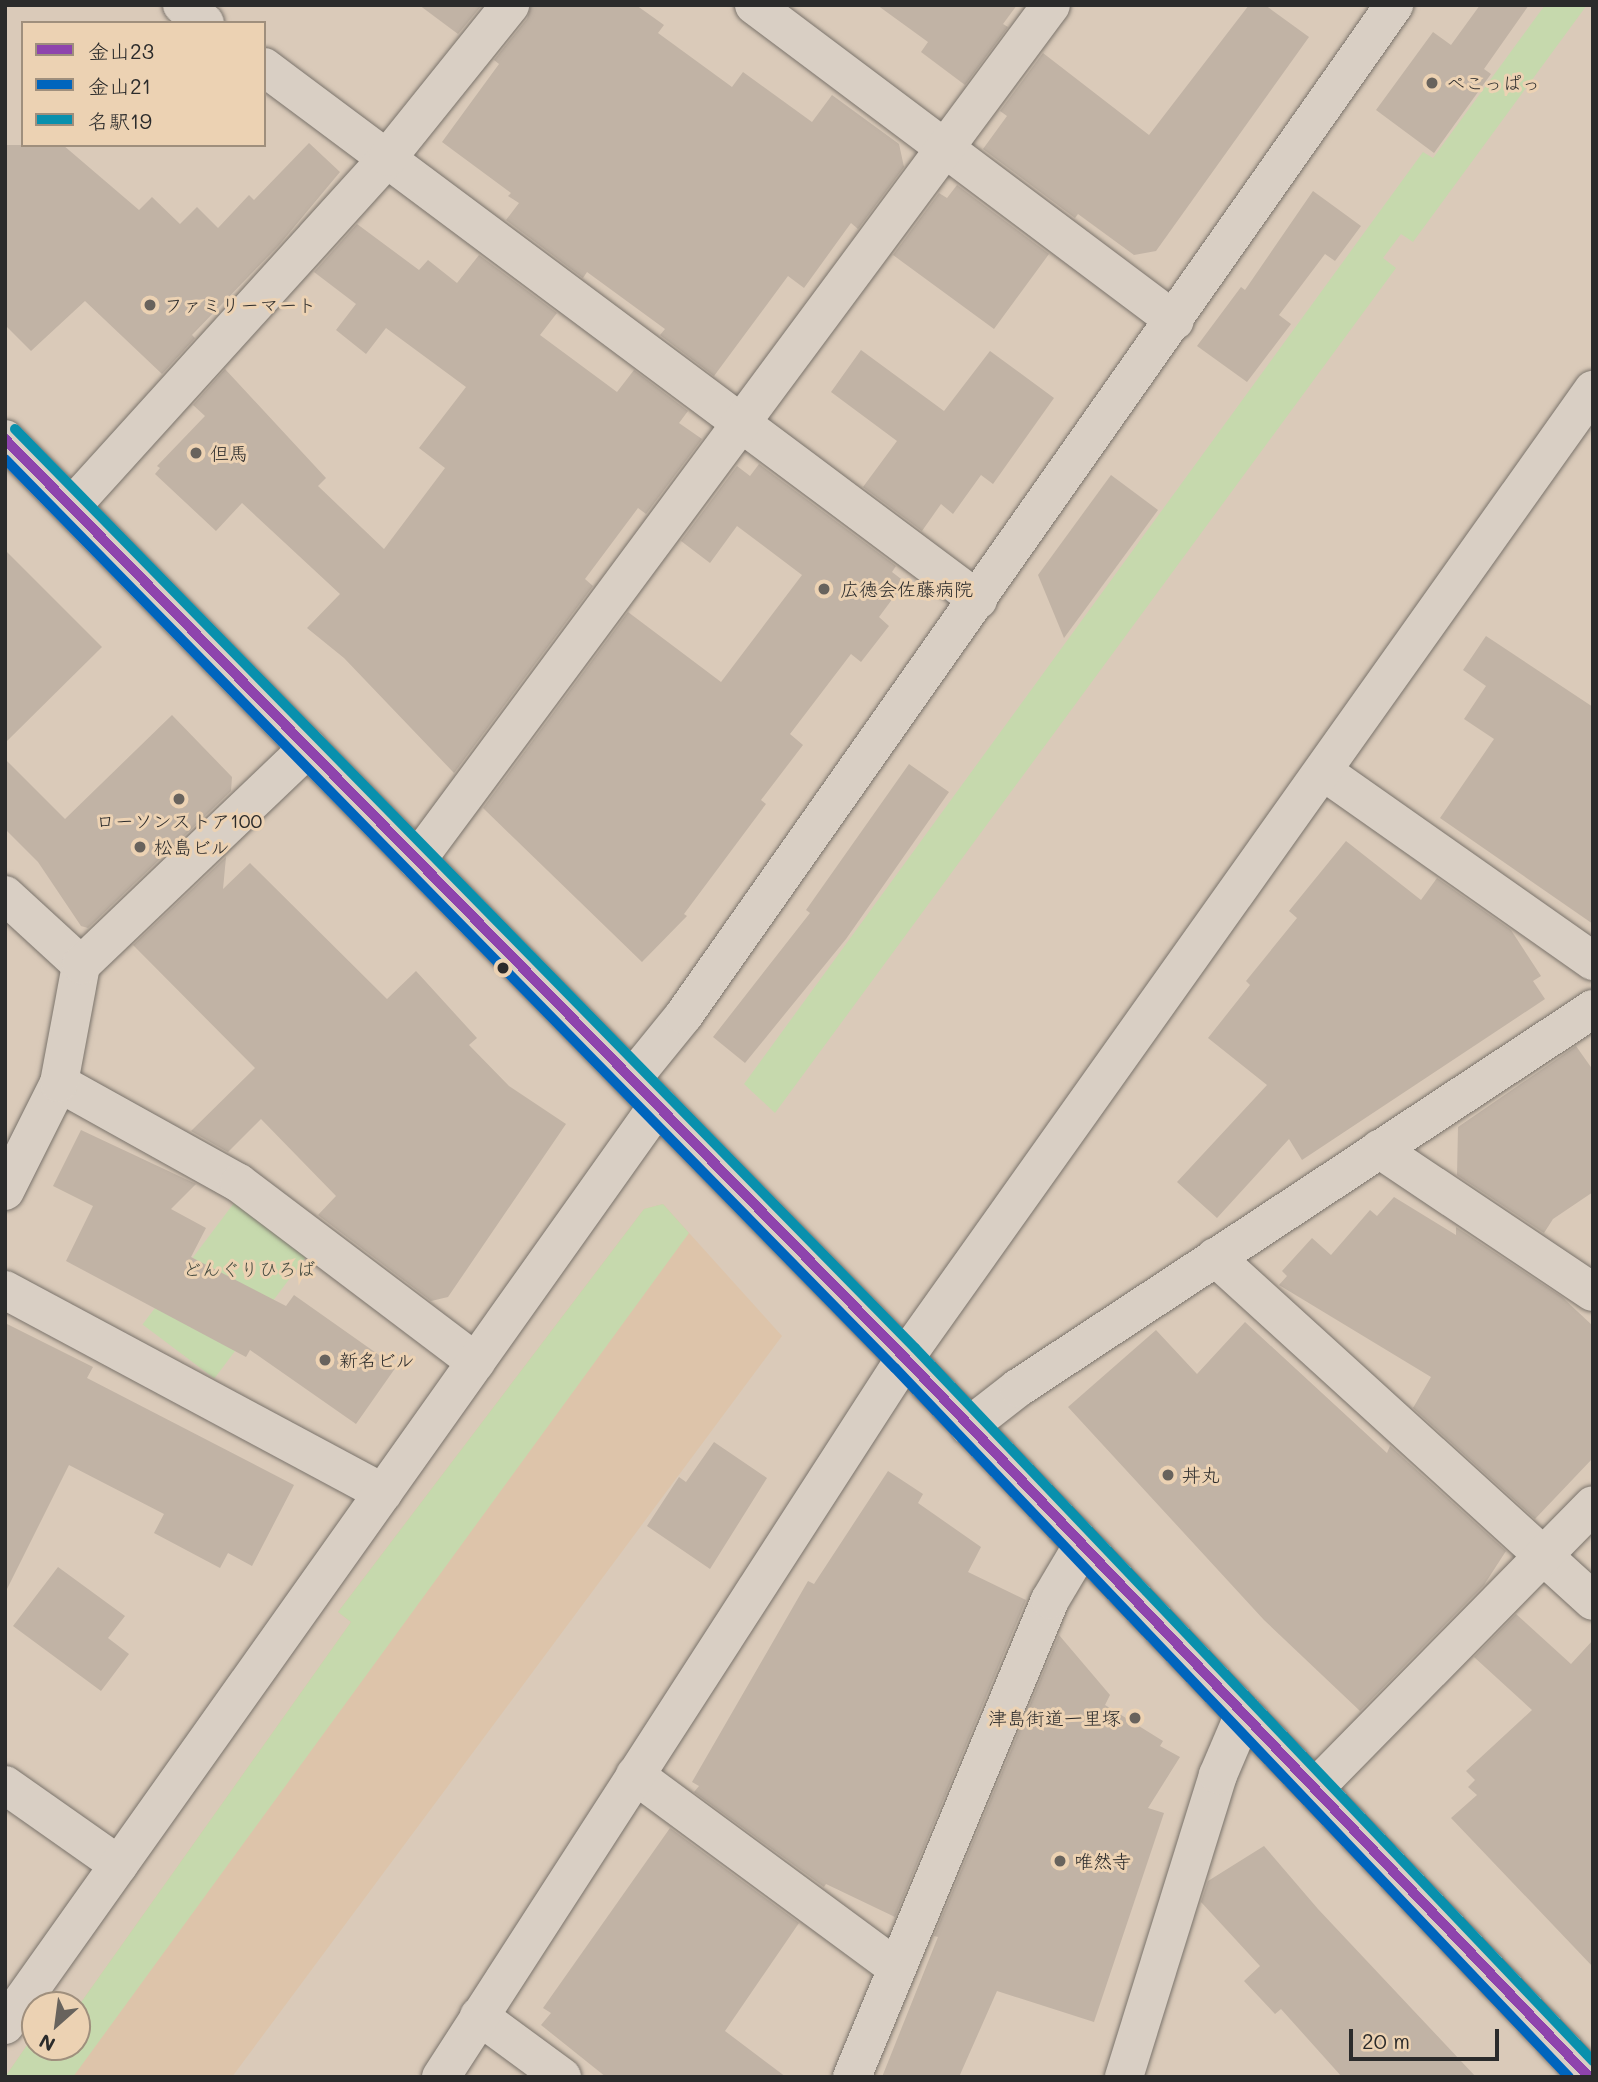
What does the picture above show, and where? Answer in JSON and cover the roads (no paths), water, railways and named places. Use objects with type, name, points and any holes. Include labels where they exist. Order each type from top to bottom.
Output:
[{"type":"street","points":[[181,5],[202,21]]},
{"type":"street","points":[[72,506],[388,157],[510,5]]},
{"type":"street","points":[[754,5],[1175,321]]},
{"type":"street","points":[[418,860],[1051,5]]},
{"type":"street","points":[[5,2025],[476,1362],[645,1092],[684,1015],[1175,321],[1394,5]]},
{"type":"street","points":[[266,67],[978,600]]},
{"type":"street","points":[[441,2077],[905,1358],[1591,396]]},
{"type":"street","points":[[5,439],[905,1358],[1589,2077]]},
{"type":"street","points":[[5,1191],[59,1083],[81,965],[308,748]]},
{"type":"street","points":[[1324,772],[1593,961]]},
{"type":"street","points":[[5,895],[81,965]]},
{"type":"street","points":[[969,1426],[1018,1388],[1215,1256],[1593,1009]]},
{"type":"street","points":[[59,1083],[239,1183],[476,1362]]},
{"type":"street","points":[[1379,1149],[1593,1292]]},
{"type":"street","points":[[1215,1256],[1593,1601]]},
{"type":"street","points":[[5,1290],[383,1493]]},
{"type":"street","points":[[1316,1787],[1593,1505]]},
{"type":"street","points":[[852,2077],[895,1967],[1050,1600],[1082,1546]]},
{"type":"street","points":[[1124,2077],[1218,1774],[1244,1714]]},
{"type":"street","points":[[635,1775],[895,1967]]},
{"type":"street","points":[[5,1785],[119,1865]]},
{"type":"street","points":[[479,2016],[562,2077]]},
{"type":"place","name":"ぺこっぱっ","points":[[1432,83]]},
{"type":"place","name":"ファミリーマート","points":[[150,305]]},
{"type":"place","name":"但馬","points":[[196,453]]},
{"type":"place","name":"広徳会佐藤病院","points":[[824,589]]},
{"type":"place","name":"ローソンストア100","points":[[179,799]]},
{"type":"place","name":"松島ビル","points":[[140,847]]},
{"type":"place","name":"新名ビル","points":[[325,1360]]},
{"type":"place","name":"丼丸","points":[[1168,1475]]},
{"type":"place","name":"津島街道一里塚","points":[[1135,1718]]},
{"type":"place","name":"唯然寺","points":[[1060,1861]]},
{"type":"park label","name":"どんぐりひろば","points":[[249,1269]]}]
